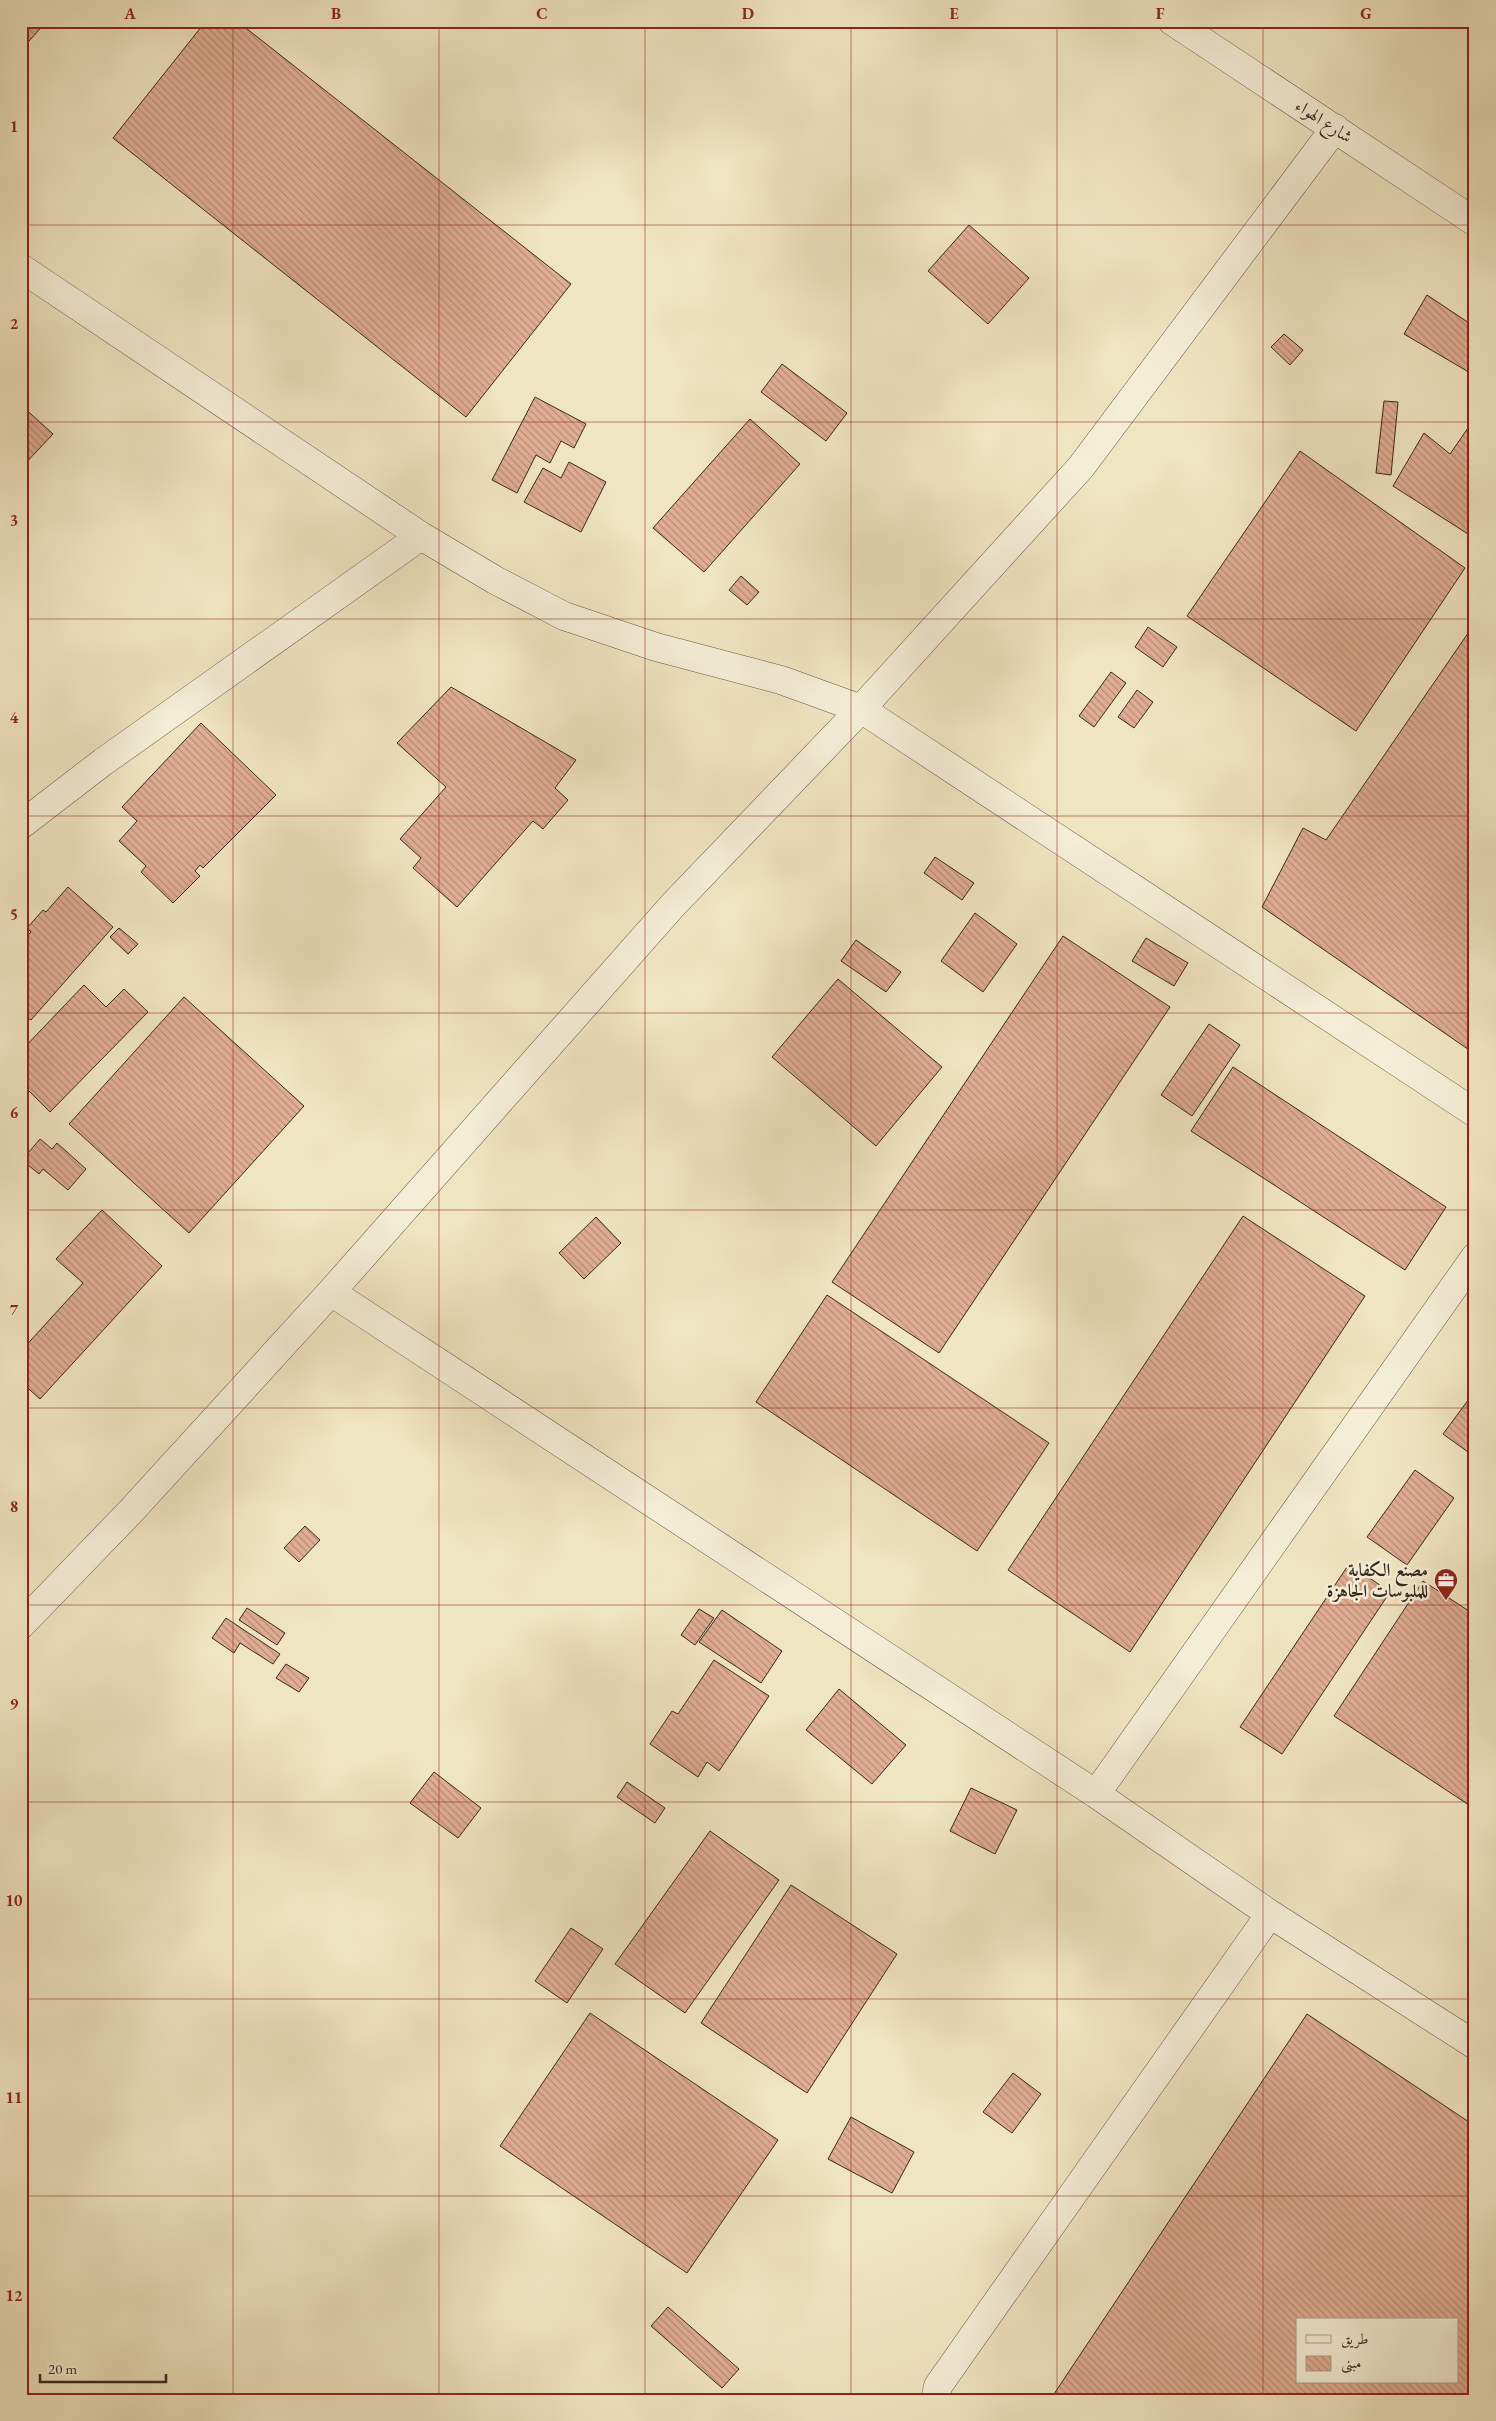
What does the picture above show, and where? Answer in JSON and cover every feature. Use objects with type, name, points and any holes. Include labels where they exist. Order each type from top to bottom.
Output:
[{"type":"street","name":"شارع الهواء","points":[[1172,21],[1475,222]]},
{"type":"street","points":[[21,1625],[132,1510],[331,1292],[673,905],[861,709],[1082,467],[1335,128]]},
{"type":"street","points":[[21,268],[421,536],[495,580],[564,616],[656,648],[781,680],[861,709],[1475,1113]]},
{"type":"street","points":[[21,825],[103,762],[421,536]]},
{"type":"street","points":[[1096,1794],[1475,1257]]},
{"type":"street","points":[[331,1292],[1096,1794],[1270,1914],[1475,2045]]},
{"type":"street","points":[[935,2400],[938,2386],[1270,1914]]},
{"type":"building","points":[[21,21],[47,21],[21,50]]},
{"type":"building","points":[[206,21],[237,21],[571,284],[466,417],[113,138]]},
{"type":"building","points":[[969,225],[1029,278],[988,324],[928,271]]},
{"type":"building","points":[[1427,295],[1475,327],[1475,369],[1472,374],[1404,334]]},
{"type":"building","points":[[1284,334],[1303,350],[1290,365],[1271,347]]},
{"type":"building","points":[[782,364],[847,413],[826,441],[761,392]]},
{"type":"building","points":[[535,397],[586,424],[574,448],[561,441],[550,463],[536,455],[517,493],[492,480]]},
{"type":"building","points":[[1384,401],[1398,402],[1391,475],[1376,473]]},
{"type":"building","points":[[21,405],[53,434],[21,468]]},
{"type":"building","points":[[1475,418],[1475,525],[1468,534],[1393,486],[1424,433],[1450,454]]},
{"type":"building","points":[[750,419],[800,464],[704,572],[653,528]]},
{"type":"building","points":[[1300,451],[1465,568],[1356,731],[1187,616]]},
{"type":"building","points":[[569,462],[606,482],[581,532],[524,502],[543,468],[561,478]]},
{"type":"building","points":[[741,576],[759,592],[747,605],[729,590]]},
{"type":"building","points":[[1475,623],[1475,1054],[1262,907],[1303,828],[1326,840]]},
{"type":"building","points":[[1148,627],[1177,647],[1163,667],[1135,647]]},
{"type":"building","points":[[1111,672],[1126,683],[1094,727],[1079,716]]},
{"type":"building","points":[[451,687],[576,760],[555,788],[568,800],[543,829],[533,821],[457,907],[413,868],[421,858],[400,839],[446,787],[397,743]]},
{"type":"building","points":[[1137,690],[1153,702],[1134,728],[1118,717]]},
{"type":"building","points":[[201,723],[276,795],[203,868],[200,865],[195,871],[200,876],[173,903],[141,872],[146,866],[119,841],[137,821],[122,807]]},
{"type":"building","points":[[935,857],[974,883],[962,900],[924,873]]},
{"type":"building","points":[[68,887],[113,927],[31,1020],[28,1018],[21,1026],[21,937],[24,940],[31,932],[27,928],[43,910],[46,912]]},
{"type":"building","points":[[975,913],[1017,944],[983,992],[941,961]]},
{"type":"building","points":[[119,928],[138,944],[128,954],[110,937]]},
{"type":"building","points":[[1063,936],[1170,1007],[939,1353],[832,1282]]},
{"type":"building","points":[[1146,938],[1188,963],[1174,986],[1132,961]]},
{"type":"building","points":[[856,940],[901,972],[886,992],[841,961]]},
{"type":"building","points":[[838,979],[942,1067],[876,1146],[772,1057]]},
{"type":"building","points":[[84,985],[106,1007],[124,989],[148,1012],[50,1112],[21,1083],[21,1051]]},
{"type":"building","points":[[184,997],[304,1106],[189,1233],[69,1124]]},
{"type":"building","points":[[1209,1024],[1240,1045],[1192,1116],[1161,1095]]},
{"type":"building","points":[[1233,1067],[1446,1207],[1405,1270],[1191,1131]]},
{"type":"building","points":[[40,1139],[52,1149],[57,1143],[86,1169],[68,1190],[43,1169],[39,1174],[22,1160]]},
{"type":"building","points":[[102,1210],[162,1266],[40,1399],[21,1382],[21,1351],[83,1283],[56,1259]]},
{"type":"building","points":[[1243,1216],[1365,1296],[1130,1652],[1008,1570]]},
{"type":"building","points":[[596,1217],[621,1243],[584,1279],[559,1253]]},
{"type":"building","points":[[827,1295],[1049,1443],[977,1551],[756,1402]]},
{"type":"building","points":[[1469,1399],[1475,1403],[1475,1457],[1443,1434]]},
{"type":"building","points":[[1415,1470],[1454,1498],[1407,1565],[1367,1537]]},
{"type":"building","points":[[305,1526],[320,1540],[299,1562],[284,1548]]},
{"type":"building","points":[[1349,1564],[1390,1592],[1282,1754],[1240,1727]]},
{"type":"building","points":[[1423,1581],[1475,1615],[1475,1809],[1334,1716]]},
{"type":"building","points":[[247,1608],[285,1633],[277,1645],[239,1620]]},
{"type":"building","points":[[699,1609],[714,1618],[695,1645],[681,1635]]},
{"type":"building","points":[[722,1610],[782,1651],[761,1683],[699,1642]]},
{"type":"building","points":[[226,1618],[280,1654],[273,1664],[240,1643],[234,1653],[212,1638]]},
{"type":"building","points":[[714,1660],[769,1696],[719,1771],[707,1762],[698,1777],[650,1744],[672,1711],[678,1714]]},
{"type":"building","points":[[286,1664],[309,1678],[299,1692],[276,1678]]},
{"type":"building","points":[[839,1689],[906,1745],[872,1784],[806,1730]]},
{"type":"building","points":[[434,1772],[481,1808],[458,1838],[410,1803]]},
{"type":"building","points":[[627,1782],[665,1808],[655,1823],[617,1797]]},
{"type":"building","points":[[971,1788],[1017,1810],[995,1854],[950,1831]]},
{"type":"building","points":[[710,1831],[779,1880],[685,2013],[615,1964]]},
{"type":"building","points":[[791,1885],[897,1954],[807,2093],[701,2023]]},
{"type":"building","points":[[571,1928],[603,1949],[567,2003],[535,1981]]},
{"type":"building","points":[[590,2013],[778,2140],[687,2273],[500,2146]]},
{"type":"building","points":[[1307,2014],[1475,2126],[1475,2400],[1050,2400]]},
{"type":"building","points":[[1013,2073],[1041,2094],[1012,2133],[983,2112]]},
{"type":"building","points":[[851,2117],[914,2152],[892,2193],[828,2159]]},
{"type":"building","points":[[668,2307],[739,2369],[722,2388],[651,2326]]},
{"type":"place","name":"مصنع الكفاية للملبوسات الجاهزة","points":[[1446,1601]]}]
